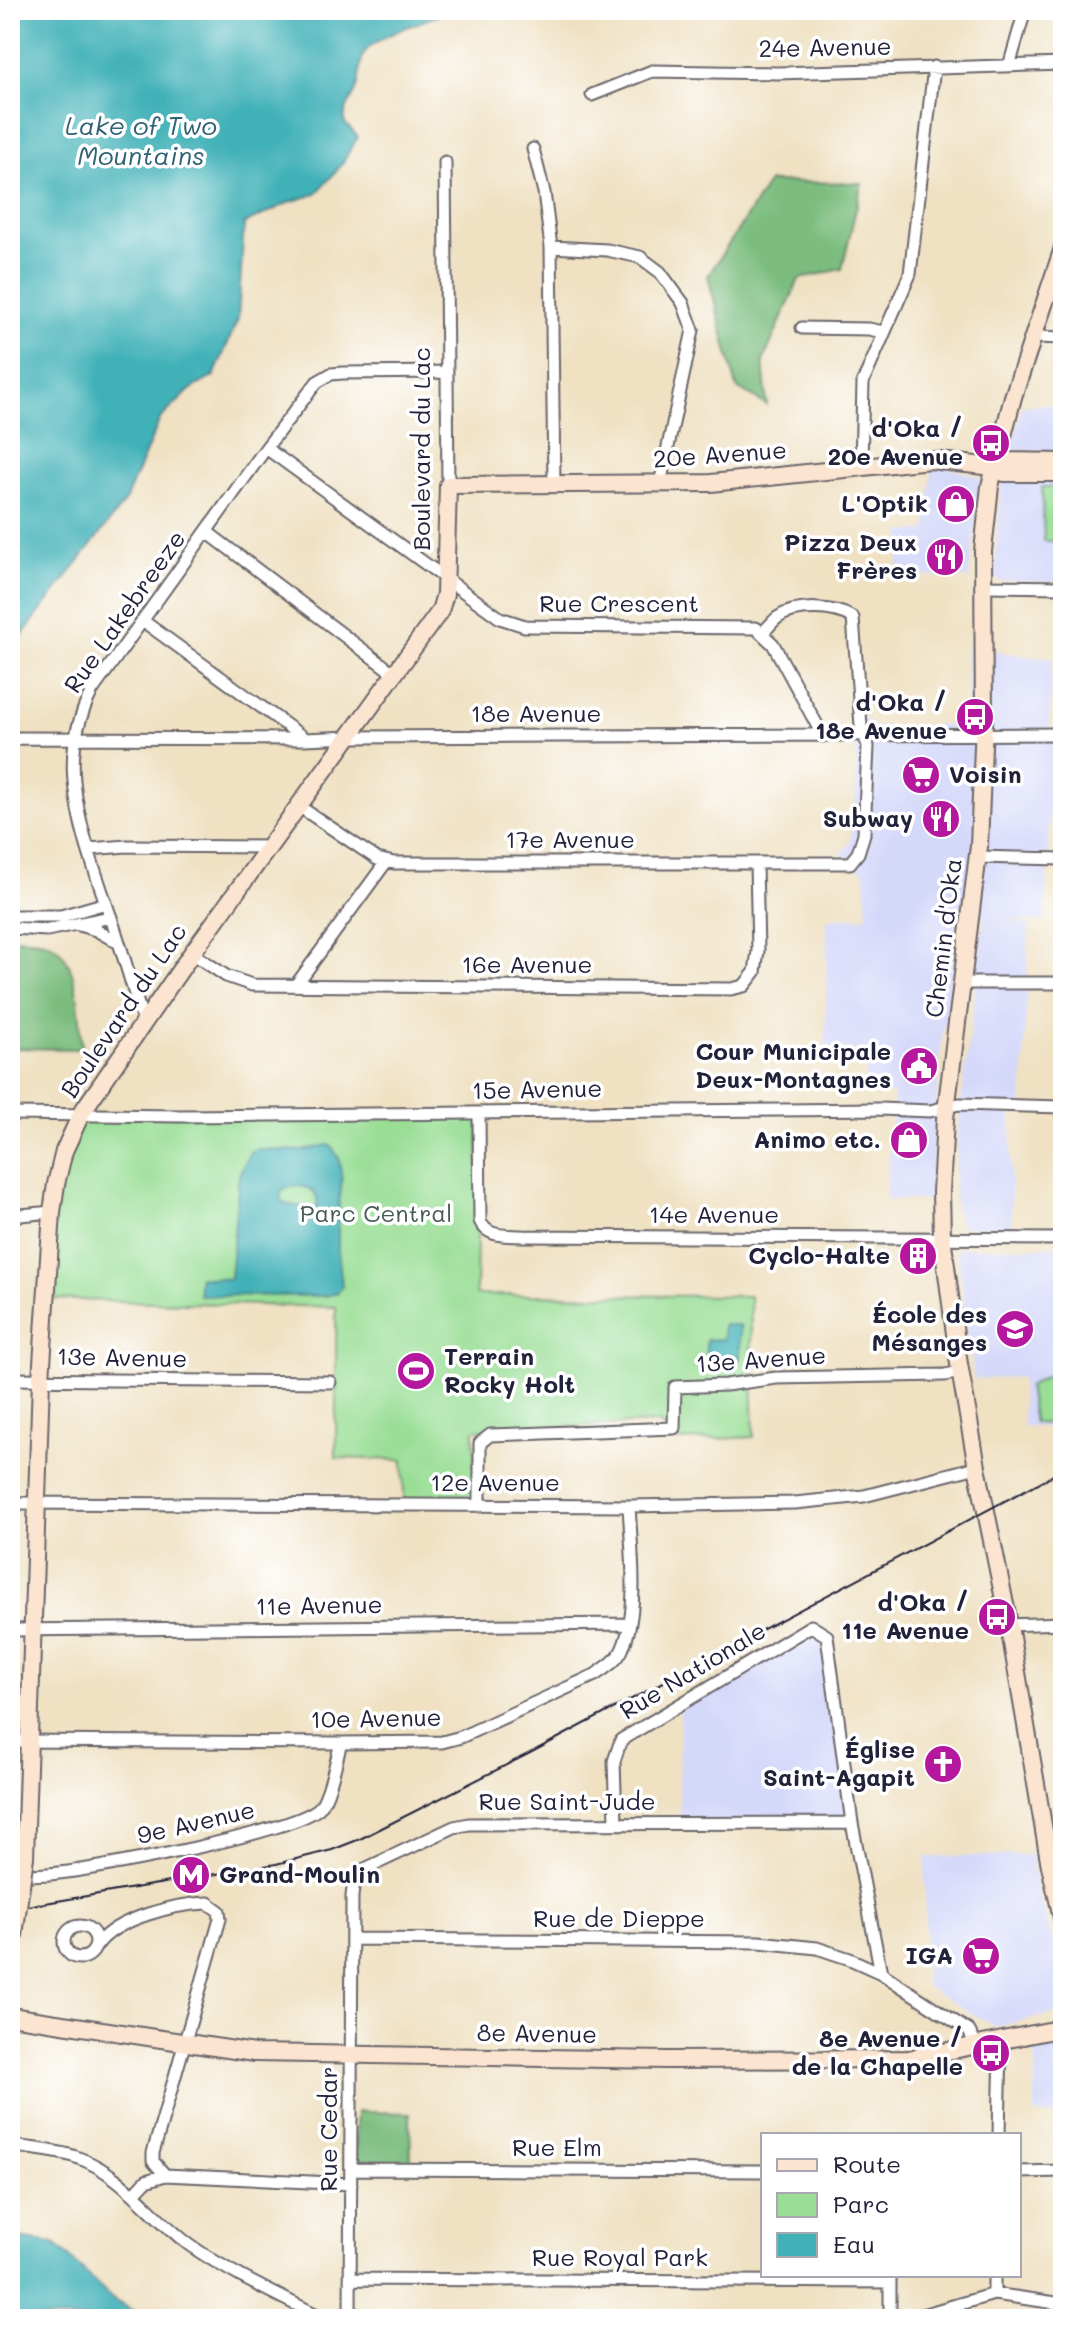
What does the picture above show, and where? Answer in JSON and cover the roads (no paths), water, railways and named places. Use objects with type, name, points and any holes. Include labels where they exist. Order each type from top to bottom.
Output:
[{"type":"street","points":[[1010,63],[1025,10]]},
{"type":"street","name":"24e Avenue","points":[[592,95],[652,71],[778,73],[1010,63],[1063,64]]},
{"type":"street","points":[[861,467],[863,382],[910,274],[934,67]]},
{"type":"street","points":[[533,149],[544,192],[551,247],[554,484]]},
{"type":"street","name":"Boulevard du Lac","points":[[11,1953],[25,1857],[41,1379],[56,1184],[64,1151],[81,1115],[192,953],[440,611],[445,594],[448,485],[445,162]]},
{"type":"street","points":[[551,247],[607,250],[640,257],[660,272],[683,303],[693,330],[660,484]]},
{"type":"street","name":"Chemin d'Oka","points":[[1063,248],[994,467],[983,546],[980,837],[946,1107],[941,1183],[943,1238],[961,1372],[1007,1625],[1055,1849],[1063,1922]]},
{"type":"street","points":[[802,328],[883,332]]},
{"type":"street","points":[[1033,337],[1063,338]]},
{"type":"street","name":"Rue Lakebreeze","points":[[144,1024],[89,849],[74,778],[76,740],[82,711],[92,691],[317,382],[331,374],[446,372]]},
{"type":"street","name":"Rue Crescent","points":[[266,448],[500,618],[525,626],[739,627],[756,628],[763,632]]},
{"type":"street","name":"20e Avenue","points":[[448,485],[732,481],[945,459],[994,467],[1004,473],[1063,473]]},
{"type":"street","name":"20e Avenue","points":[[994,467],[1006,461],[1063,462]]},
{"type":"street","points":[[207,532],[396,675]]},
{"type":"street","points":[[984,586],[1063,587]]},
{"type":"street","points":[[823,736],[773,644],[763,632],[778,618],[794,611],[836,610],[853,618],[864,735]]},
{"type":"street","points":[[143,621],[305,739]]},
{"type":"street","name":"18e Avenue","points":[[10,742],[19,738],[1063,734]]},
{"type":"street","name":"17e Avenue","points":[[386,862],[841,864],[854,859],[862,841],[868,746],[864,735]]},
{"type":"street","points":[[296,985],[386,862],[300,807]]},
{"type":"street","points":[[89,849],[127,846],[269,847]]},
{"type":"street","points":[[976,857],[1063,859]]},
{"type":"street","name":"16e Avenue","points":[[192,953],[226,976],[252,985],[731,989],[744,986],[755,972],[758,951],[756,863]]},
{"type":"street","points":[[10,916],[61,916],[106,903]]},
{"type":"street","points":[[10,928],[47,930],[111,917]]},
{"type":"street","points":[[78,925],[96,930],[119,943]]},
{"type":"street","points":[[963,983],[1063,983]]},
{"type":"street","name":"15e Avenue","points":[[10,1114],[930,1111],[959,1104],[1063,1107]]},
{"type":"street","name":"14e Avenue","points":[[479,1113],[479,1217],[483,1228],[490,1233],[523,1236],[1063,1239]]},
{"type":"street","points":[[10,1216],[52,1212]]},
{"type":"street","name":"13e Avenue","points":[[480,1506],[480,1443],[490,1435],[674,1428],[675,1387],[741,1384],[776,1378],[945,1375],[961,1372]]},
{"type":"street","name":"13e Avenue","points":[[10,1379],[330,1382]]},
{"type":"street","name":"12e Avenue","points":[[10,1503],[629,1506],[795,1503],[864,1496],[977,1467]]},
{"type":"street","name":"10e Avenue","points":[[10,1741],[341,1743],[442,1742],[461,1737],[595,1675],[622,1651],[632,1600],[629,1506]]},
{"type":"street","points":[[1007,1625],[1063,1623]]},
{"type":"street","name":"11e Avenue","points":[[10,1630],[629,1624]]},
{"type":"street","name":"Rue Nationale","points":[[616,1823],[614,1761],[621,1740],[811,1626],[827,1636],[852,1823]]},
{"type":"street","name":"9e Avenue","points":[[10,1875],[58,1873],[128,1862],[239,1837],[313,1813],[325,1798],[341,1743]]},
{"type":"street","points":[[852,1823],[881,1973]]},
{"type":"street","name":"Rue Saint-Jude","points":[[353,1939],[354,1882],[365,1869],[454,1827],[469,1824],[852,1823]]},
{"type":"street","points":[[120,1924],[103,1936],[86,1957],[76,1958],[67,1952],[64,1942],[67,1932],[82,1925],[120,1924],[197,1904],[214,1906],[219,1911],[220,1919],[153,2153],[153,2161],[165,2175]]},
{"type":"street","points":[[82,1925],[92,1930],[97,1945]]},
{"type":"street","name":"Rue de Dieppe","points":[[353,1939],[759,1942],[817,1948],[881,1973],[969,2031],[977,2047]]},
{"type":"street","name":"Rue Cedar","points":[[350,2319],[353,1939]]},
{"type":"street","name":"8e Avenue","points":[[10,2016],[254,2053],[667,2060],[908,2059],[1063,2028]]},
{"type":"street","points":[[999,2133],[1001,2042]]},
{"type":"street","points":[[10,2145],[76,2157],[108,2173],[193,2247],[325,2319]]},
{"type":"street","name":"Rue Elm","points":[[351,2169],[761,2171]]},
{"type":"street","points":[[1021,2172],[1063,2171]]},
{"type":"street","points":[[134,2194],[146,2181],[165,2175],[351,2184]]},
{"type":"street","points":[[994,2277],[994,2294]]},
{"type":"street","name":"Rue Royal Park","points":[[350,2279],[890,2279]]},
{"type":"street","points":[[890,2279],[890,2319]]},
{"type":"street","points":[[908,2319],[994,2294],[1063,2304]]},
{"type":"water","name":"Lake of Two Mountains","points":[[10,10],[455,10],[393,33],[365,52],[357,88],[344,117],[344,122],[358,137],[340,167],[316,194],[290,202],[244,224],[238,319],[214,376],[190,390],[160,419],[125,501],[10,651]]},
{"type":"water","points":[[327,1145],[339,1158],[342,1181],[338,1251],[342,1285],[338,1292],[326,1296],[199,1295],[199,1277],[230,1279],[239,1175],[251,1151],[303,1151]],"holes":[[[294,1186],[308,1188],[315,1193],[317,1207],[285,1204],[281,1200],[281,1190]]]},
{"type":"water","points":[[723,1325],[740,1325],[740,1359],[723,1359],[723,1368],[706,1368],[706,1340],[723,1339]]},
{"type":"water","points":[[10,2237],[54,2243],[115,2301],[148,2319],[10,2319]]},
{"type":"tram line","points":[[10,1909],[276,1864],[332,1850],[360,1839],[530,1753],[1063,1470]]},
{"type":"place","name":"d'Oka / 20e Avenue","points":[[991,443]]},
{"type":"place","name":"L'Optik","points":[[956,504]]},
{"type":"place","name":"Pizza Deux Frères","points":[[945,557]]},
{"type":"place","name":"d'Oka / 18e Avenue","points":[[975,717]]},
{"type":"place","name":"Voisin","points":[[921,775]]},
{"type":"place","name":"Subway","points":[[941,819]]},
{"type":"place","name":"Cour Municipale Deux-Montagnes","points":[[919,1066]]},
{"type":"place","name":"Animo etc.","points":[[909,1140]]},
{"type":"place","name":"Cyclo-Halte","points":[[918,1256]]},
{"type":"place","name":"École des Mésanges","points":[[1015,1329]]},
{"type":"place","name":"Terrain Rocky Holt","points":[[416,1371]]},
{"type":"place","name":"d'Oka / 11e Avenue","points":[[997,1617]]},
{"type":"place","name":"Église Saint-Agapit","points":[[943,1764]]},
{"type":"place","name":"Grand-Moulin","points":[[191,1875]]},
{"type":"place","name":"IGA","points":[[981,1956]]},
{"type":"place","name":"8e Avenue / de la Chapelle","points":[[991,2053]]},
{"type":"park label","name":"Parc Central","points":[[376,1214]]}]
